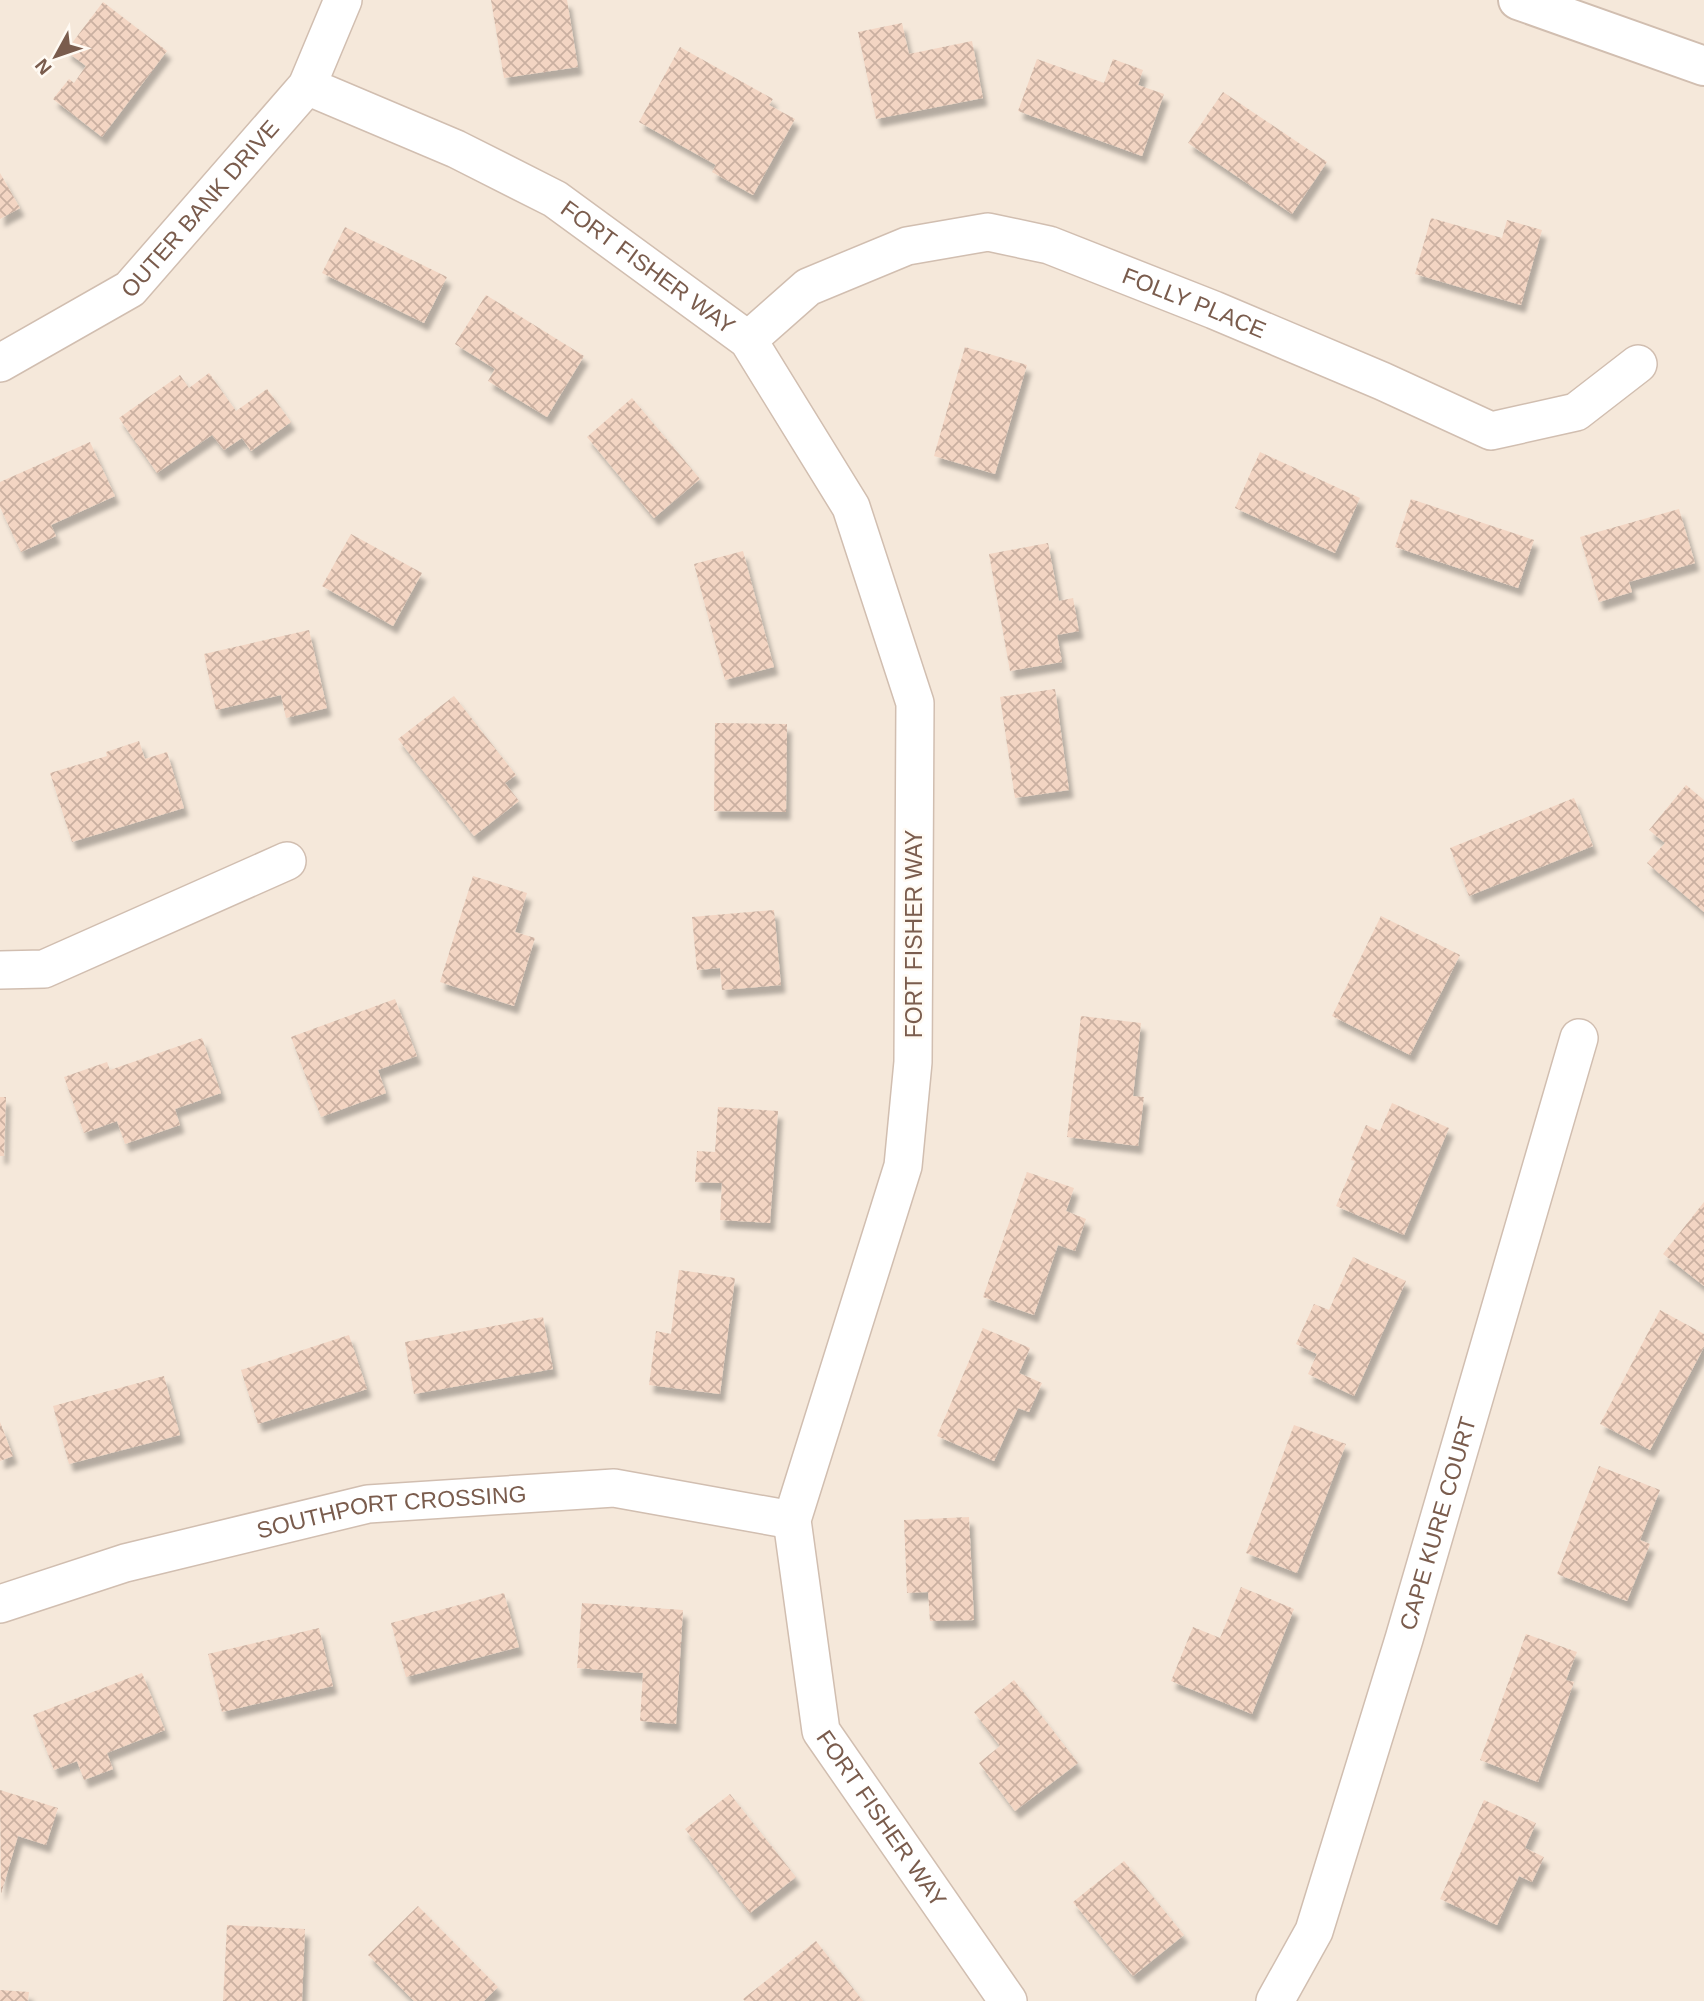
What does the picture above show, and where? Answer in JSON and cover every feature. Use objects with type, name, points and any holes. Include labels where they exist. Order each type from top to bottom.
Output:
[{"type":"street","name":"OUTER BANK DRIVE","points":[[0,363],[130,289],[307,86],[343,0]]},
{"type":"street","points":[[1518,0],[1704,66]]},
{"type":"street","name":"FORT FISHER WAY","points":[[307,86],[456,149],[555,199],[748,340],[851,507],[915,703],[913,1062],[902,1166],[792,1520],[821,1731],[1008,2001]]},
{"type":"street","name":"FOLLY PLACE","points":[[748,340],[808,287],[907,246],[988,232],[1062,250],[1382,380],[1492,431],[1576,412],[1638,364]]},
{"type":"street","points":[[0,971],[44,970],[287,861]]},
{"type":"street","name":"CAPE KURE COURT","points":[[1275,2001],[1314,1931],[1404,1639],[1579,1038]]},
{"type":"street","name":"SOUTHPORT CROSSING","points":[[0,1604],[125,1563],[368,1504],[614,1488],[792,1520]]},
{"type":"shaded area","points":[[0,0],[1704,0],[1704,2001],[0,2001]]},
{"type":"building","points":[[491,0],[567,0],[578,67],[504,78]]},
{"type":"building","points":[[103,2],[167,51],[102,137],[53,99],[69,79],[74,83],[86,66],[66,51]]},
{"type":"building","points":[[902,23],[909,54],[972,41],[983,98],[876,119],[858,32]]},
{"type":"building","points":[[680,47],[773,99],[769,105],[795,119],[753,195],[712,172],[716,165],[639,122]]},
{"type":"building","points":[[1037,59],[1104,83],[1113,59],[1143,70],[1138,85],[1164,94],[1142,156],[1018,111]]},
{"type":"building","points":[[1223,92],[1327,162],[1292,214],[1188,143]]},
{"type":"building","points":[[0,173],[20,208],[0,219]]},
{"type":"building","points":[[1431,218],[1502,238],[1507,220],[1542,230],[1521,305],[1415,274]]},
{"type":"building","points":[[345,227],[447,277],[424,323],[322,273]]},
{"type":"building","points":[[486,295],[584,356],[547,417],[488,381],[495,369],[455,344]]},
{"type":"building","points":[[965,347],[1027,365],[995,474],[934,456]]},
{"type":"building","points":[[209,373],[236,411],[267,389],[291,422],[251,451],[242,438],[224,450],[212,435],[157,473],[119,418],[180,375],[189,388]]},
{"type":"building","points":[[632,398],[700,479],[654,518],[587,437]]},
{"type":"building","points":[[90,442],[115,496],[51,525],[56,536],[21,552],[0,507],[0,482]]},
{"type":"building","points":[[1260,452],[1360,498],[1335,553],[1235,508]]},
{"type":"building","points":[[1411,499],[1534,540],[1518,588],[1395,547]]},
{"type":"building","points":[[1679,509],[1695,563],[1629,582],[1632,592],[1599,602],[1580,537]]},
{"type":"building","points":[[351,534],[422,573],[393,626],[322,586]]},
{"type":"building","points":[[1048,543],[1059,601],[1073,598],[1079,631],[1057,635],[1062,662],[1010,671],[989,554]]},
{"type":"building","points":[[743,551],[774,667],[725,680],[694,564]]},
{"type":"building","points":[[309,630],[327,708],[286,718],[281,695],[216,710],[204,654]]},
{"type":"building","points":[[1055,689],[1069,790],[1015,798],[1000,697]]},
{"type":"building","points":[[454,696],[516,775],[505,783],[519,801],[474,836],[398,739]]},
{"type":"building","points":[[715,723],[787,724],[786,812],[714,811]]},
{"type":"building","points":[[139,741],[145,759],[167,752],[184,808],[72,842],[50,773],[107,756],[106,752]]},
{"type":"building","points":[[1686,785],[1704,800],[1704,912],[1647,863],[1665,843],[1649,830]]},
{"type":"building","points":[[1574,798],[1593,846],[1469,896],[1450,848]]},
{"type":"building","points":[[473,876],[527,893],[515,932],[535,938],[514,1006],[440,982]]},
{"type":"building","points":[[774,910],[781,985],[722,990],[720,968],[697,970],[692,917]]},
{"type":"building","points":[[1381,916],[1460,955],[1410,1055],[1332,1016]]},
{"type":"building","points":[[395,999],[417,1056],[378,1070],[386,1093],[321,1117],[291,1037]]},
{"type":"building","points":[[1081,1016],[1141,1023],[1133,1096],[1144,1097],[1138,1146],[1067,1137]]},
{"type":"building","points":[[202,1038],[221,1093],[175,1109],[180,1125],[125,1144],[117,1121],[84,1133],[64,1077],[107,1062],[110,1070]]},
{"type":"building","points":[[0,1097],[6,1097],[4,1156],[0,1156]]},
{"type":"building","points":[[1392,1103],[1449,1128],[1404,1235],[1336,1206],[1355,1161],[1351,1160],[1366,1125],[1380,1131]]},
{"type":"building","points":[[718,1107],[778,1111],[770,1223],[720,1220],[722,1183],[695,1182],[697,1151],[715,1152]]},
{"type":"building","points":[[1027,1172],[1074,1188],[1066,1211],[1086,1219],[1075,1251],[1058,1245],[1034,1315],[983,1297]]},
{"type":"building","points":[[1704,1202],[1704,1286],[1663,1254]]},
{"type":"building","points":[[1353,1257],[1406,1281],[1354,1396],[1308,1374],[1317,1354],[1296,1344],[1314,1304],[1329,1310]]},
{"type":"building","points":[[679,1270],[735,1278],[720,1394],[649,1385],[656,1331],[671,1334]]},
{"type":"building","points":[[1660,1310],[1704,1334],[1704,1347],[1650,1450],[1600,1424]]},
{"type":"building","points":[[543,1317],[553,1369],[414,1394],[405,1342]]},
{"type":"building","points":[[983,1328],[1030,1348],[1019,1373],[1042,1383],[1029,1412],[1018,1408],[994,1461],[937,1436]]},
{"type":"building","points":[[349,1335],[367,1389],[258,1424],[241,1370]]},
{"type":"building","points":[[164,1376],[180,1435],[69,1464],[53,1406]]},
{"type":"building","points":[[0,1422],[13,1456],[0,1461]]},
{"type":"building","points":[[1294,1425],[1346,1444],[1297,1573],[1246,1553]]},
{"type":"building","points":[[1599,1466],[1660,1490],[1640,1540],[1650,1544],[1627,1601],[1557,1574]]},
{"type":"building","points":[[969,1517],[974,1620],[930,1621],[928,1592],[907,1593],[904,1520]]},
{"type":"building","points":[[1241,1587],[1294,1609],[1252,1714],[1171,1681],[1193,1627],[1220,1638]]},
{"type":"building","points":[[504,1593],[519,1647],[406,1677],[391,1623]]},
{"type":"building","points":[[582,1603],[683,1610],[676,1724],[640,1721],[643,1673],[577,1668]]},
{"type":"building","points":[[319,1628],[333,1686],[222,1712],[208,1654]]},
{"type":"building","points":[[1526,1634],[1577,1652],[1566,1680],[1574,1682],[1538,1782],[1480,1760]]},
{"type":"building","points":[[142,1673],[165,1730],[107,1753],[113,1769],[84,1780],[77,1761],[54,1770],[33,1715]]},
{"type":"building","points":[[1014,1680],[1078,1763],[1015,1811],[979,1763],[1000,1746],[974,1712]]},
{"type":"building","points":[[0,1790],[58,1808],[46,1845],[18,1836],[1,1894]]},
{"type":"building","points":[[730,1794],[796,1877],[750,1913],[685,1829]]},
{"type":"building","points":[[1484,1800],[1536,1823],[1525,1848],[1544,1857],[1532,1882],[1519,1876],[1497,1925],[1440,1899]]},
{"type":"building","points":[[1124,1861],[1184,1935],[1133,1976],[1073,1902]]},
{"type":"building","points":[[418,1906],[498,1987],[484,2001],[414,2001],[368,1955]]},
{"type":"building","points":[[227,1925],[305,1929],[302,2001],[223,2001]]},
{"type":"building","points":[[816,1941],[863,2001],[743,1999]]},
{"type":"building","points":[[0,1990],[29,1992],[28,2001],[0,2001]]}]
